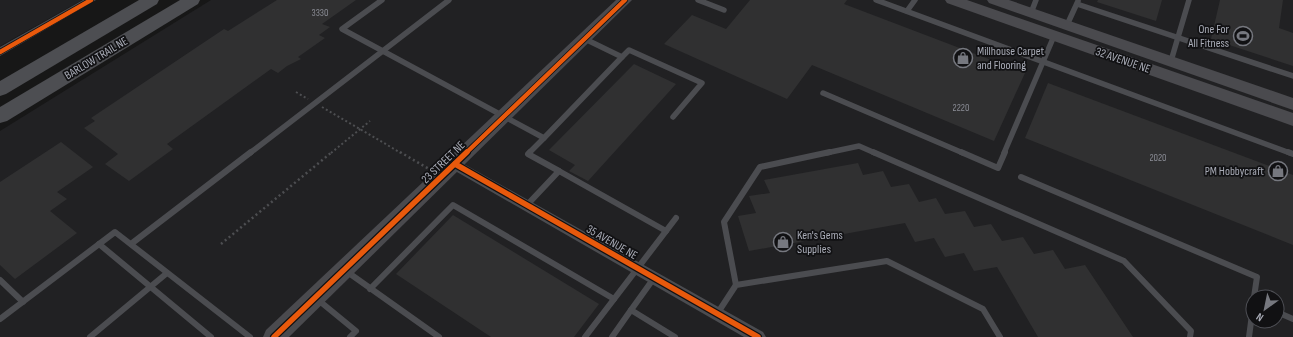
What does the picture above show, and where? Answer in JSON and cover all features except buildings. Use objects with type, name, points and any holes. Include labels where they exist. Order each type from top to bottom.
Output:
[{"type":"main road","name":"BARLOW TRAIL NE","points":[[0,89],[151,0]]},
{"type":"main road","name":"BARLOW TRAIL NE","points":[[0,116],[192,0]]},
{"type":"main road","name":"23 STREET NE","points":[[274,337],[506,116],[625,0]]},
{"type":"main road","name":"32 AVENUE NE","points":[[952,0],[1293,120]]},
{"type":"main road","name":"32 AVENUE NE","points":[[994,0],[1033,6],[1067,25],[1293,104]]},
{"type":"street","points":[[0,52],[91,0]]},
{"type":"street","name":"35 AVENUE NE","points":[[455,164],[758,337]]},
{"type":"lane","points":[[382,0],[342,29],[506,116],[544,138]]},
{"type":"lane","points":[[131,244],[449,0]]},
{"type":"lane","points":[[698,0],[724,10]]},
{"type":"lane","points":[[876,0],[1293,154]]},
{"type":"lane","points":[[907,12],[915,0]]},
{"type":"lane","points":[[1171,61],[1189,0]]},
{"type":"lane","points":[[1067,25],[1078,2],[1178,38],[1293,76]]},
{"type":"lane","points":[[823,93],[998,168],[1054,36]]},
{"type":"lane","points":[[585,39],[622,57]]},
{"type":"lane","points":[[666,231],[528,154],[629,50],[702,83],[673,117]]},
{"type":"lane","points":[[717,314],[736,285],[724,222],[760,167],[859,146],[1124,261],[1191,331],[1190,337]]},
{"type":"lane","points":[[527,205],[558,171]]},
{"type":"lane","points":[[1020,177],[1257,277],[1255,289]]},
{"type":"lane","points":[[370,289],[453,205],[614,299]]},
{"type":"lane","points":[[585,337],[676,218]]},
{"type":"lane","points":[[0,319],[115,232],[250,337]]},
{"type":"lane","points":[[99,244],[211,337]]},
{"type":"lane","points":[[736,285],[887,261],[983,309],[1000,337]]},
{"type":"lane","points":[[344,270],[439,337]]},
{"type":"lane","points":[[90,337],[167,273]]},
{"type":"lane","points":[[612,337],[654,278]]},
{"type":"lane","points":[[0,280],[23,302]]},
{"type":"lane","points":[[315,298],[356,331],[350,337]]},
{"type":"lane","points":[[631,310],[675,337]]},
{"type":"path","points":[[296,92],[433,171]]},
{"type":"path","points":[[221,244],[370,121]]},
{"type":"shaded area","points":[[0,0],[82,0],[0,46]]},
{"type":"shaded area","points":[[211,0],[1293,0],[1293,337],[0,337],[0,131]]},
{"type":"cycle path","points":[[0,52],[91,0]]},
{"type":"cycle path","points":[[274,337],[625,0]]},
{"type":"cycle path","points":[[455,164],[758,337]]},
{"type":"place","name":"One For All Fitness","points":[[1243,36]]},
{"type":"place","name":"Millhouse Carpet and Flooring","points":[[963,58]]},
{"type":"place","name":"PM Hobbycraft","points":[[1278,171]]},
{"type":"place","name":"Ken's Gems Supplies","points":[[783,242]]}]
